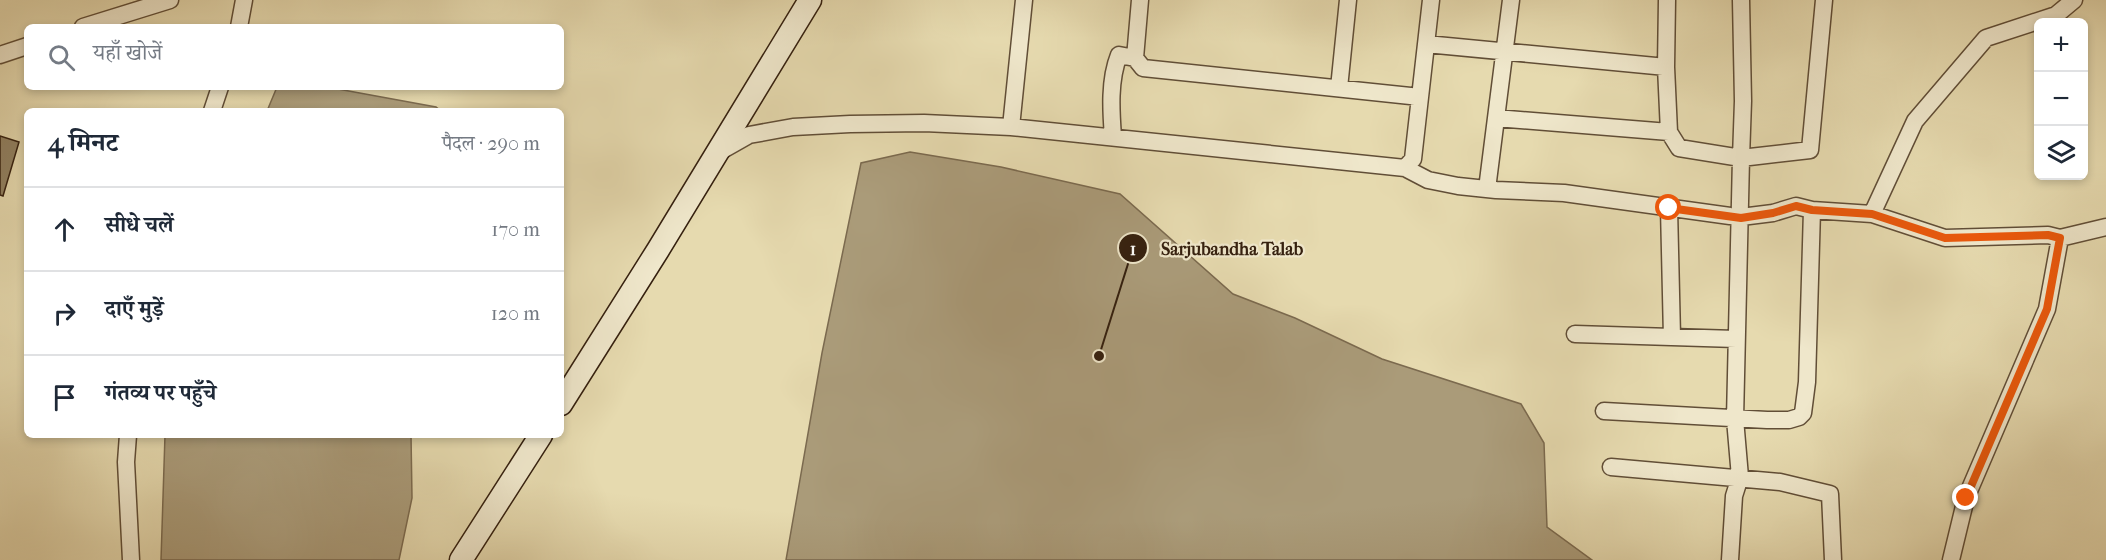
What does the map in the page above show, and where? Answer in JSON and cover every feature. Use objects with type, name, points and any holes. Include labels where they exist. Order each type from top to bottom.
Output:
[{"type":"street","points":[[93,24],[170,0]]},
{"type":"street","points":[[240,24],[244,0]]},
{"type":"street","points":[[564,399],[810,0]]},
{"type":"street","points":[[1011,127],[1024,0]]},
{"type":"street","points":[[1135,58],[1140,0]]},
{"type":"street","points":[[1340,88],[1348,0]]},
{"type":"street","points":[[1405,168],[1413,159],[1431,0]]},
{"type":"street","points":[[1487,189],[1511,0]]},
{"type":"street","points":[[1667,0],[1666,67],[1669,132],[1679,148],[1741,158],[1810,150],[1824,0]]},
{"type":"street","points":[[1730,560],[1734,496],[1740,477],[1735,418],[1743,101],[1741,0]]},
{"type":"street","points":[[1872,214],[1915,121],[1986,38],[2056,15],[2074,0]]},
{"type":"street","points":[[1426,44],[1666,67]]},
{"type":"street","points":[[0,56],[24,47]]},
{"type":"street","points":[[1113,137],[1111,108],[1119,55],[1135,58],[1143,68],[1420,97]]},
{"type":"street","points":[[213,108],[219,90]]},
{"type":"street","points":[[1496,118],[1669,132]]},
{"type":"street","points":[[715,154],[749,135],[793,127],[924,123],[1011,127],[1405,168],[1428,180],[1487,189],[1564,194],[1741,218],[1773,213],[1796,206],[1812,210],[1872,214],[1945,238],[2048,235],[2060,238],[2106,227]]},
{"type":"street","points":[[1669,208],[1672,337]]},
{"type":"street","points":[[1604,411],[1789,420],[1799,417],[1803,413],[1806,381],[1812,210]]},
{"type":"street","points":[[1951,560],[1966,498],[2047,309],[2060,238]]},
{"type":"street","points":[[1575,334],[1736,339]]},
{"type":"street","points":[[128,438],[126,462],[132,560]]},
{"type":"street","points":[[461,560],[539,438]]},
{"type":"street","points":[[1611,467],[1740,477],[1780,482],[1830,494],[1833,560]]},
{"type":"shaded area","points":[[276,90],[343,90],[437,108],[268,108]]},
{"type":"shaded area","points":[[910,152],[1001,167],[1120,194],[1233,294],[1295,318],[1382,359],[1521,404],[1544,443],[1547,527],[1592,560],[786,560],[822,353],[861,163]]},
{"type":"shaded area","points":[[165,438],[411,438],[412,498],[399,560],[161,560]]},
{"type":"building","points":[[0,136],[19,142],[3,196],[0,195]]},
{"type":"place","name":"Sarjubandha Talab","points":[[1099,356]]},
{"type":"route","points":[[1669,208],[1741,218],[1773,213],[1796,206],[1812,210],[1872,214],[1945,238],[2048,235],[2060,238],[2047,309],[1966,498]]}]
